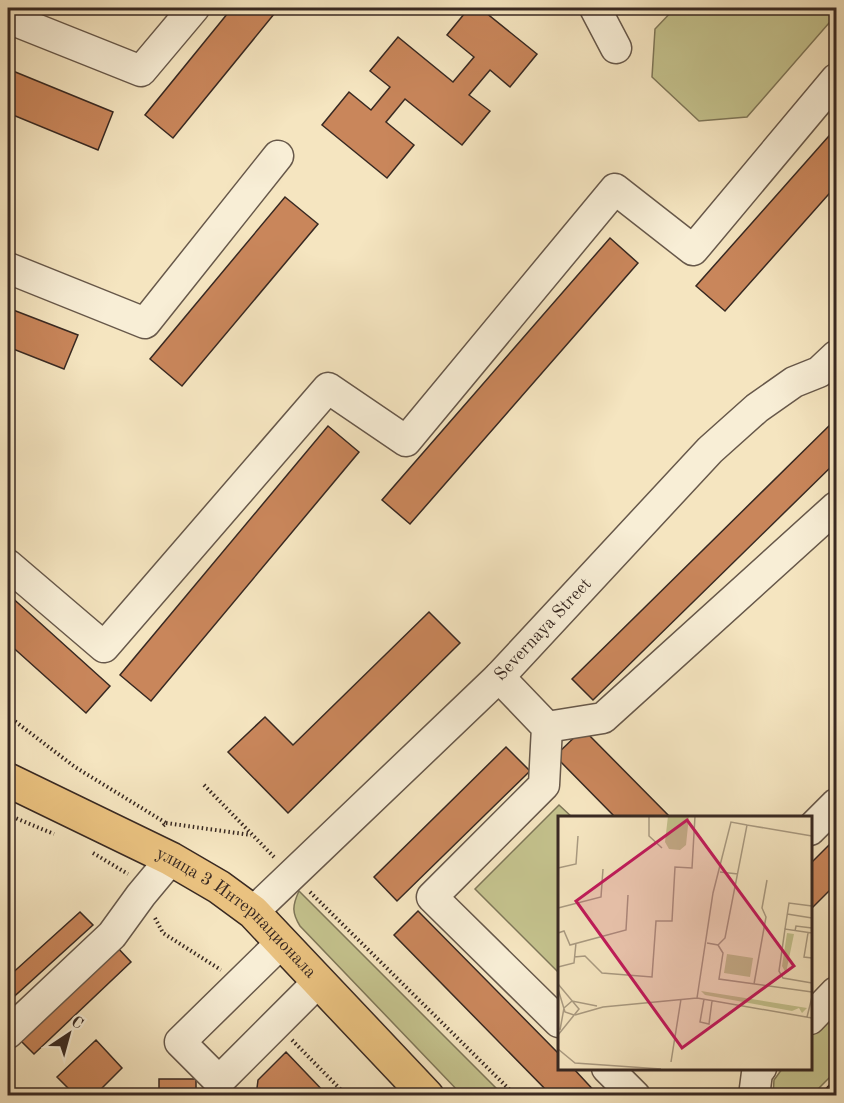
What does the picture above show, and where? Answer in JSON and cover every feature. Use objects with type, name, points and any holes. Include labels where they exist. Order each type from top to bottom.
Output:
[{"type":"main road","name":"улица 3 Интернационала","points":[[8,780],[161,843],[219,886],[253,912],[427,1095]]},
{"type":"street","points":[[8,18],[141,71],[194,8]]},
{"type":"street","points":[[595,8],[616,48]]},
{"type":"street","points":[[8,565],[104,647],[328,388],[406,441],[615,189],[693,250],[837,79]]},
{"type":"street","points":[[8,268],[145,323],[278,156]]},
{"type":"street","name":"Severnaya Street","points":[[253,912],[499,677],[710,450],[757,408],[794,382],[831,372]]},
{"type":"street","points":[[547,727],[603,718],[837,507]]},
{"type":"street","points":[[499,677],[547,727],[544,785],[432,897],[558,1021]]},
{"type":"street","points":[[811,829],[837,804]]},
{"type":"street","points":[[8,1033],[112,935],[141,895],[161,843]]},
{"type":"street","points":[[282,942],[180,1042],[219,1081],[319,981]]},
{"type":"street","points":[[811,1018],[837,992]]},
{"type":"street","points":[[609,1070],[635,1095]]},
{"type":"street","points":[[754,1095],[759,1070]]},
{"type":"path","points":[[8,716],[75,767],[161,843]]},
{"type":"path","points":[[8,815],[61,837]]},
{"type":"path","points":[[90,851],[126,871],[161,843],[251,835]]},
{"type":"path","points":[[352,932],[516,1095]]},
{"type":"shaded area","points":[[675,8],[836,8],[836,15],[747,117],[699,121],[652,77],[655,29]]},
{"type":"shaded area","points":[[559,805],[571,816],[558,816],[558,972],[475,889]]},
{"type":"shaded area","points":[[299,891],[503,1095],[462,1095],[300,926],[294,909]]},
{"type":"shaded area","points":[[836,1009],[836,1071],[812,1095],[773,1096],[774,1080],[781,1070],[811,1070],[811,1035]]},
{"type":"building","points":[[232,8],[279,8],[173,138],[145,115]]},
{"type":"building","points":[[469,8],[480,8],[537,54],[510,87],[490,70],[469,95],[490,111],[462,145],[405,99],[386,122],[414,145],[387,178],[322,125],[349,92],[371,110],[390,87],[370,71],[398,37],[453,82],[474,57],[447,35]]},
{"type":"building","points":[[8,69],[113,112],[98,150],[8,113]]},
{"type":"building","points":[[836,128],[836,186],[725,311],[696,286]]},
{"type":"building","points":[[285,197],[318,224],[182,386],[150,359]]},
{"type":"building","points":[[610,238],[638,263],[410,524],[382,500]]},
{"type":"building","points":[[8,308],[78,335],[64,369],[8,347]]},
{"type":"building","points":[[836,419],[836,462],[593,700],[572,679]]},
{"type":"building","points":[[328,426],[359,452],[151,701],[120,675]]},
{"type":"building","points":[[8,594],[110,686],[86,713],[8,643]]},
{"type":"building","points":[[429,612],[460,643],[288,813],[228,752],[265,717],[293,745]]},
{"type":"building","points":[[583,729],[669,816],[614,816],[555,756]]},
{"type":"building","points":[[506,747],[530,771],[397,901],[374,877]]},
{"type":"building","points":[[836,838],[836,884],[811,909],[811,863]]},
{"type":"building","points":[[418,911],[558,1053],[558,1070],[575,1070],[599,1096],[552,1096],[394,935]]},
{"type":"building","points":[[80,912],[93,925],[8,1002],[8,977]]},
{"type":"building","points":[[116,946],[131,962],[34,1054],[18,1038]]},
{"type":"building","points":[[96,1040],[122,1068],[94,1096],[76,1096],[57,1077]]},
{"type":"building","points":[[286,1052],[328,1096],[256,1096],[258,1080]]},
{"type":"building","points":[[836,1078],[836,1096],[819,1096]]},
{"type":"building","points":[[159,1079],[196,1079],[196,1096],[159,1096]]}]
